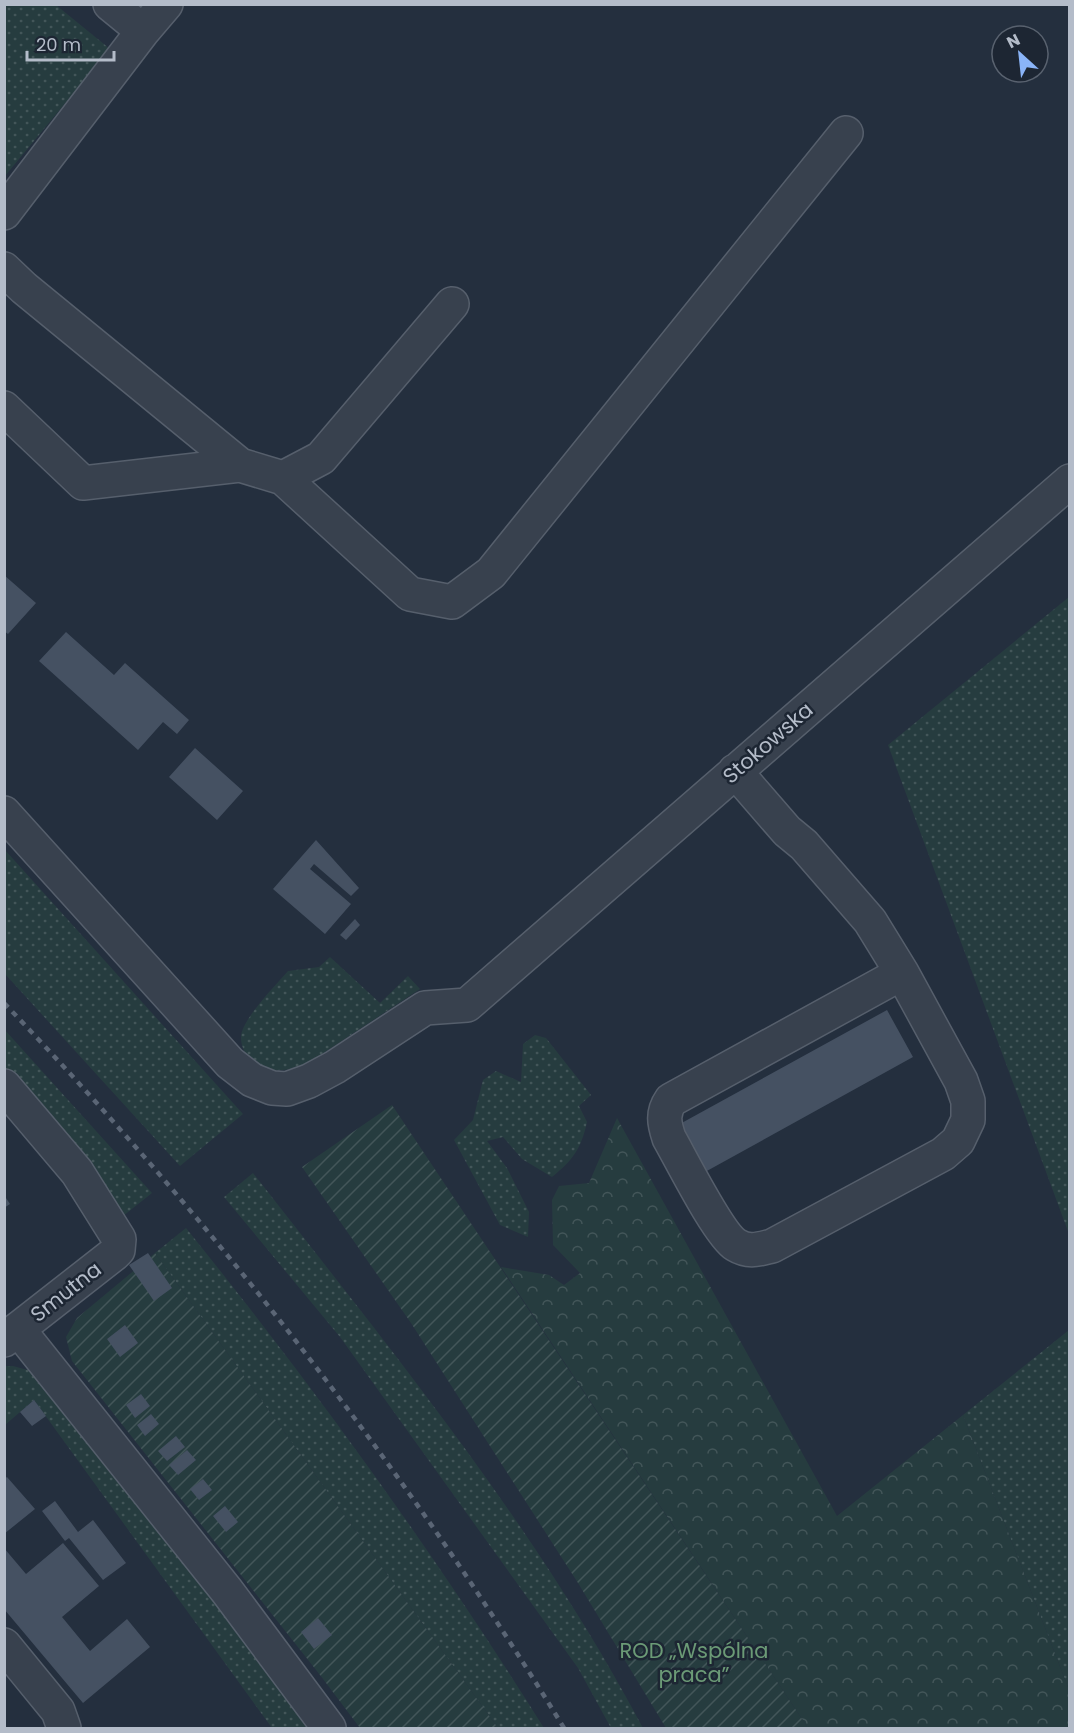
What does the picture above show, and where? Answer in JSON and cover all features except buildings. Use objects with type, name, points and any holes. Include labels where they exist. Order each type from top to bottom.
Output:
[{"type":"street","points":[[110,4],[143,31]]},
{"type":"street","points":[[4,213],[166,4]]},
{"type":"street","points":[[4,269],[24,288],[240,465],[283,478],[411,594],[452,602],[491,573],[846,133]]},
{"type":"street","points":[[283,478],[321,458],[452,304]]},
{"type":"street","points":[[4,408],[83,483],[240,465]]},
{"type":"street","name":"Stokowska","points":[[4,813],[230,1063],[252,1080],[272,1088],[287,1089],[309,1081],[334,1067],[425,1008],[467,1005],[1070,481]]},
{"type":"street","points":[[735,771],[870,921],[902,973],[961,1081],[968,1101],[968,1120],[958,1141],[943,1154],[772,1246],[752,1251],[735,1245],[721,1228],[669,1138],[664,1110],[671,1100],[902,973]]},
{"type":"street","name":"Smutna","points":[[4,1086],[77,1172],[119,1239],[118,1250],[114,1254],[11,1334]]},
{"type":"street","points":[[11,1334],[227,1591],[329,1728]]},
{"type":"street","points":[[4,1645],[58,1711],[64,1728]]},
{"type":"green space","points":[[5,5],[56,5],[110,49],[5,176]]},
{"type":"green space","points":[[1069,597],[1069,1234],[888,745]]},
{"type":"green space","points":[[5,850],[243,1114],[180,1166],[5,974]]},
{"type":"green space","points":[[330,957],[380,1003],[408,976],[420,989],[301,1068],[274,1071],[252,1065],[243,1049],[241,1038],[242,1031],[252,1013],[288,971],[319,967]]},
{"type":"green space","points":[[4,1029],[152,1193],[98,1236],[86,1209],[5,1106]]},
{"type":"green space","points":[[535,1035],[546,1038],[591,1095],[579,1106],[587,1122],[579,1147],[571,1159],[552,1177],[522,1159],[503,1137],[487,1141],[507,1168],[529,1212],[528,1237],[500,1225],[454,1140],[473,1120],[483,1080],[496,1071],[521,1082],[523,1044]]},
{"type":"green space","name":"ROD „Wspólna praca”","points":[[392,1105],[808,1728],[666,1728],[578,1583],[411,1323],[302,1167]]},
{"type":"green space","points":[[617,1118],[837,1516],[963,1415],[1069,1690],[1069,1728],[808,1728],[501,1267],[549,1275],[564,1285],[580,1273],[553,1245],[552,1200],[559,1186],[589,1183]]},
{"type":"green space","points":[[253,1173],[410,1374],[510,1511],[602,1654],[643,1728],[611,1728],[578,1668],[340,1337],[224,1197]]},
{"type":"green space","points":[[186,1228],[281,1349],[372,1473],[460,1599],[544,1728],[498,1728],[155,1253]]},
{"type":"green space","points":[[155,1253],[498,1728],[360,1728],[72,1361],[66,1337],[77,1318]]},
{"type":"green space","points":[[1069,1330],[1069,1690],[963,1415]]},
{"type":"green space","points":[[5,1366],[35,1372],[316,1728],[272,1728],[34,1400],[5,1425]]},
{"type":"railway","points":[[4,1003],[158,1173],[304,1351],[439,1536],[503,1631],[564,1728]]}]
